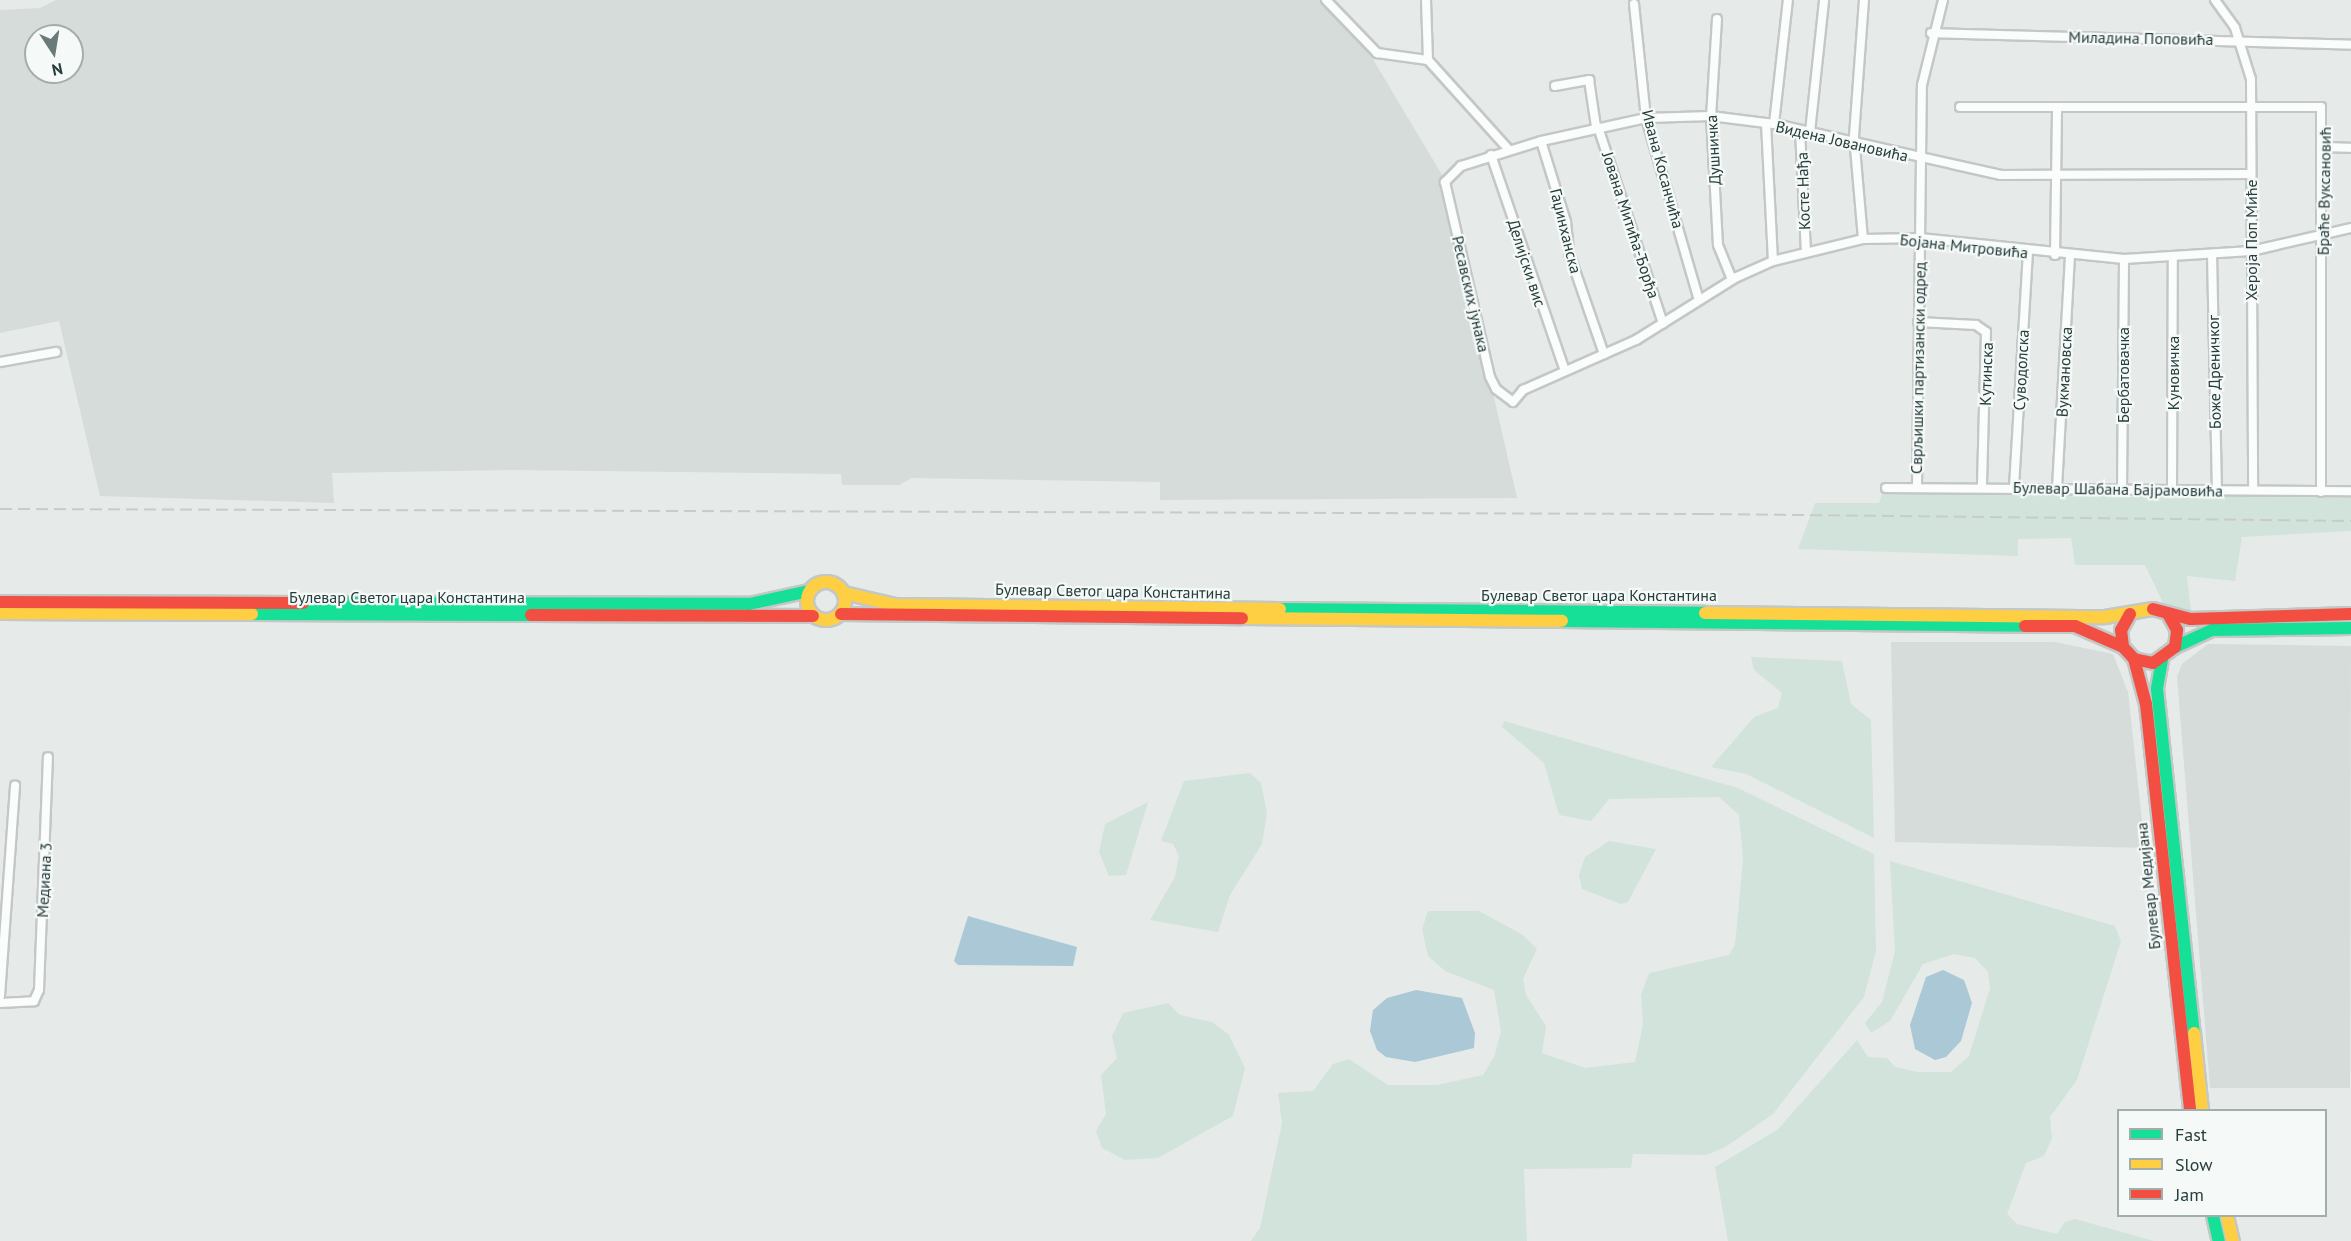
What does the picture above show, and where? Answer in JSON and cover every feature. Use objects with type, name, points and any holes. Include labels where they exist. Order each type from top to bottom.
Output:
[{"type":"main road","points":[[829,582],[844,593],[841,614],[828,620],[813,616],[806,601],[809,591],[829,582]]},
{"type":"main road","name":"Булевар Светог цара Константина","points":[[0,602],[748,604],[809,591]]},
{"type":"main road","name":"Булевар Светог цара Константина","points":[[844,593],[895,605],[2130,614],[2145,607],[2191,619],[2351,614]]},
{"type":"main road","name":"Булевар Светог цара Константина","points":[[0,613],[813,616]]},
{"type":"main road","name":"Булевар Светог цара Константина","points":[[841,614],[2075,626],[2123,647]]},
{"type":"main road","points":[[2130,614],[2121,630],[2123,647],[2134,659],[2162,660],[2175,647],[2212,630],[2351,628]]},
{"type":"main road","points":[[2168,614],[2177,630],[2175,647]]},
{"type":"main road","name":"Булевар Медијана","points":[[2134,659],[2146,704],[2190,1109]]},
{"type":"main road","name":"Булевар Медијана","points":[[2162,660],[2157,689],[2202,1109]]},
{"type":"main road","points":[[2213,1217],[2219,1241]]},
{"type":"main road","points":[[2227,1217],[2233,1241]]},
{"type":"street","points":[[1326,0],[1377,53],[1428,60]]},
{"type":"street","points":[[1426,0],[1428,60],[1508,149]]},
{"type":"street","points":[[1773,261],[1770,124],[1788,0]]},
{"type":"street","points":[[1810,132],[1824,0]]},
{"type":"street","points":[[1863,239],[1856,145],[1864,0]]},
{"type":"street","name":"Сврљишки партизански одред","points":[[1917,487],[1922,85],[1931,33],[1943,0]]},
{"type":"street","name":"Хероја Поп Миће","points":[[2214,0],[2240,40],[2251,106],[2253,490]]},
{"type":"street","name":"Ивана Косанчића","points":[[1634,4],[1646,118],[1698,297]]},
{"type":"street","name":"Душничка","points":[[1717,19],[1711,116],[1718,245],[1732,279]]},
{"type":"street","name":"Миладина Поповића","points":[[1931,33],[2240,40],[2351,45]]},
{"type":"street","name":"Јована Митића-Ђорђа","points":[[1555,86],[1589,80],[1597,127],[1664,324]]},
{"type":"street","name":"Браће Вуксановић","points":[[1960,107],[2321,107],[2323,237],[2320,492]]},
{"type":"street","points":[[2055,255],[2057,107]]},
{"type":"street","name":"Видена Јовановића","points":[[1445,182],[1461,166],[1508,149],[1597,127],[1646,118],[1711,116],[1810,132],[1856,145],[2001,175],[2251,174]]},
{"type":"street","name":"Косте Нађа","points":[[1800,130],[1806,252]]},
{"type":"street","name":"Гаџинханска","points":[[1541,141],[1566,222],[1569,253],[1604,354]]},
{"type":"street","points":[[2323,147],[2351,148]]},
{"type":"street","name":"Делијски вис","points":[[1491,155],[1565,371]]},
{"type":"street","name":"Ресавских јунака","points":[[1445,182],[1490,377],[1508,399]]},
{"type":"street","name":"Бојана Митровића","points":[[1508,399],[1513,402],[1523,390],[1664,324],[1698,297],[1732,279],[1773,261],[1863,239],[1920,238],[2055,255],[2124,259],[2252,251],[2323,237],[2351,228]]},
{"type":"street","name":"Суводолска","points":[[2014,488],[2028,252]]},
{"type":"street","name":"Боже Дреничког","points":[[2212,254],[2217,490]]},
{"type":"street","name":"Вукмановска","points":[[2057,488],[2070,256]]},
{"type":"street","name":"Куновичка","points":[[2172,491],[2174,256]]},
{"type":"street","name":"Бербатовачка","points":[[2122,490],[2124,259]]},
{"type":"street","name":"Кутинска","points":[[1918,322],[1976,325],[1986,332],[1982,488]]},
{"type":"street","points":[[0,362],[56,352]]},
{"type":"street","name":"Булевар Шабана Бајрамовића","points":[[1886,488],[2351,491]]},
{"type":"street","name":"Медиана 3","points":[[0,1003],[34,1002],[48,757]]},
{"type":"street","points":[[0,996],[15,786]]},
{"type":"shaded area","points":[[56,0],[1321,0],[1368,51],[1444,178],[1517,498],[1160,500],[1160,482],[912,478],[899,485],[842,485],[841,474],[512,470],[332,473],[334,503],[100,496],[59,321],[0,333],[0,10],[40,8]]},
{"type":"shaded area","points":[[1891,642],[2055,642],[2113,654],[2128,692],[2145,848],[1895,842]]},
{"type":"shaded area","points":[[2208,644],[2351,646],[2350,1088],[2210,1088],[2177,677],[2182,664]]},
{"type":"green space","points":[[1884,488],[2351,493],[2351,531],[2242,537],[2235,581],[2187,576],[2191,611],[2164,605],[2145,565],[2075,565],[2071,538],[2018,539],[2018,556],[1798,549],[1815,503],[1879,503]]},
{"type":"green space","points":[[1751,657],[1842,661],[1851,704],[1871,720],[1874,838],[1746,774],[1711,767],[1754,717],[1778,708],[1782,693],[1754,670]]},
{"type":"green space","points":[[1504,721],[1738,788],[1874,854],[1876,951],[1864,997],[1773,1114],[1727,1146],[1707,1155],[1633,1154],[1631,1168],[1524,1169],[1527,1241],[1251,1241],[1260,1228],[1282,1123],[1278,1093],[1313,1091],[1333,1064],[1349,1059],[1388,1085],[1437,1085],[1483,1075],[1494,1057],[1501,1031],[1494,990],[1445,971],[1428,956],[1422,929],[1428,911],[1479,911],[1523,935],[1537,949],[1523,979],[1526,995],[1546,1026],[1542,1053],[1585,1068],[1635,1062],[1643,1024],[1641,995],[1649,973],[1729,955],[1735,945],[1743,860],[1739,815],[1719,797],[1609,799],[1591,821],[1559,815],[1544,763],[1502,727]]},
{"type":"green space","points":[[1250,773],[1261,783],[1267,813],[1262,844],[1230,895],[1218,932],[1150,920],[1175,877],[1179,856],[1173,844],[1161,841],[1184,781]]},
{"type":"green space","points":[[1148,802],[1126,875],[1109,876],[1099,852],[1105,824]]},
{"type":"green space","points":[[1609,841],[1656,849],[1628,902],[1621,904],[1582,889],[1579,875],[1585,857]]},
{"type":"green space","points":[[1890,861],[2115,926],[2121,941],[2077,1080],[2050,1117],[2052,1138],[2044,1156],[2026,1163],[2007,1214],[2017,1224],[2057,1234],[2065,1222],[2075,1219],[2154,1241],[1728,1241],[1715,1167],[1777,1130],[1857,1040],[1868,1057],[1887,1058],[1895,1067],[1918,1072],[1951,1072],[1969,1056],[1990,988],[1988,972],[1975,958],[1954,954],[1923,964],[1890,1021],[1871,1033],[1865,1023],[1882,1002],[1895,951]]},
{"type":"green space","points":[[1168,1003],[1180,1015],[1212,1022],[1229,1035],[1245,1068],[1233,1116],[1158,1158],[1125,1160],[1102,1148],[1096,1131],[1106,1114],[1101,1075],[1117,1058],[1112,1036],[1123,1013]]},
{"type":"water","points":[[968,916],[1077,947],[1073,966],[958,965],[954,961]]},
{"type":"water","points":[[1943,970],[1964,980],[1972,1003],[1961,1041],[1946,1057],[1935,1060],[1915,1049],[1910,1025],[1926,977]]},
{"type":"water","points":[[1416,990],[1462,998],[1475,1033],[1474,1048],[1415,1062],[1386,1057],[1377,1050],[1370,1031],[1373,1010],[1387,998]]},
{"type":"railway","points":[[0,509],[1702,514],[2351,521]]},
{"type":"traffic: fast","points":[[303,603],[749,604],[809,591]]},
{"type":"traffic: fast","points":[[1280,609],[1705,613]]},
{"type":"traffic: fast","points":[[252,614],[531,615]]},
{"type":"traffic: fast","points":[[1562,621],[2025,626]]},
{"type":"traffic: fast","points":[[2175,647],[2212,630],[2351,628]]},
{"type":"traffic: fast","points":[[2162,660],[2157,689],[2194,1033]]},
{"type":"traffic: fast","points":[[2213,1217],[2219,1241]]},
{"type":"traffic: slow","points":[[826,582],[840,587],[845,601],[840,615],[826,620],[812,615],[807,601],[812,587],[826,582]]},
{"type":"traffic: slow","points":[[844,593],[895,605],[1280,609]]},
{"type":"traffic: slow","points":[[1705,613],[2105,617],[2153,609]]},
{"type":"traffic: slow","points":[[0,613],[252,614]]},
{"type":"traffic: slow","points":[[1242,618],[1562,621]]},
{"type":"traffic: slow","points":[[2194,1033],[2202,1109]]},
{"type":"traffic: slow","points":[[2227,1217],[2233,1241]]},
{"type":"traffic: jam","points":[[0,602],[303,603]]},
{"type":"traffic: jam","points":[[2153,609],[2191,619],[2351,614]]},
{"type":"traffic: jam","points":[[841,614],[1242,618]]},
{"type":"traffic: jam","points":[[2130,614],[2121,630],[2123,647],[2134,659],[2153,663],[2175,647],[2177,630],[2168,614]]},
{"type":"traffic: jam","points":[[531,615],[813,616]]},
{"type":"traffic: jam","points":[[2025,626],[2075,626],[2123,647]]},
{"type":"traffic: jam","points":[[2134,659],[2146,704],[2190,1109]]}]
